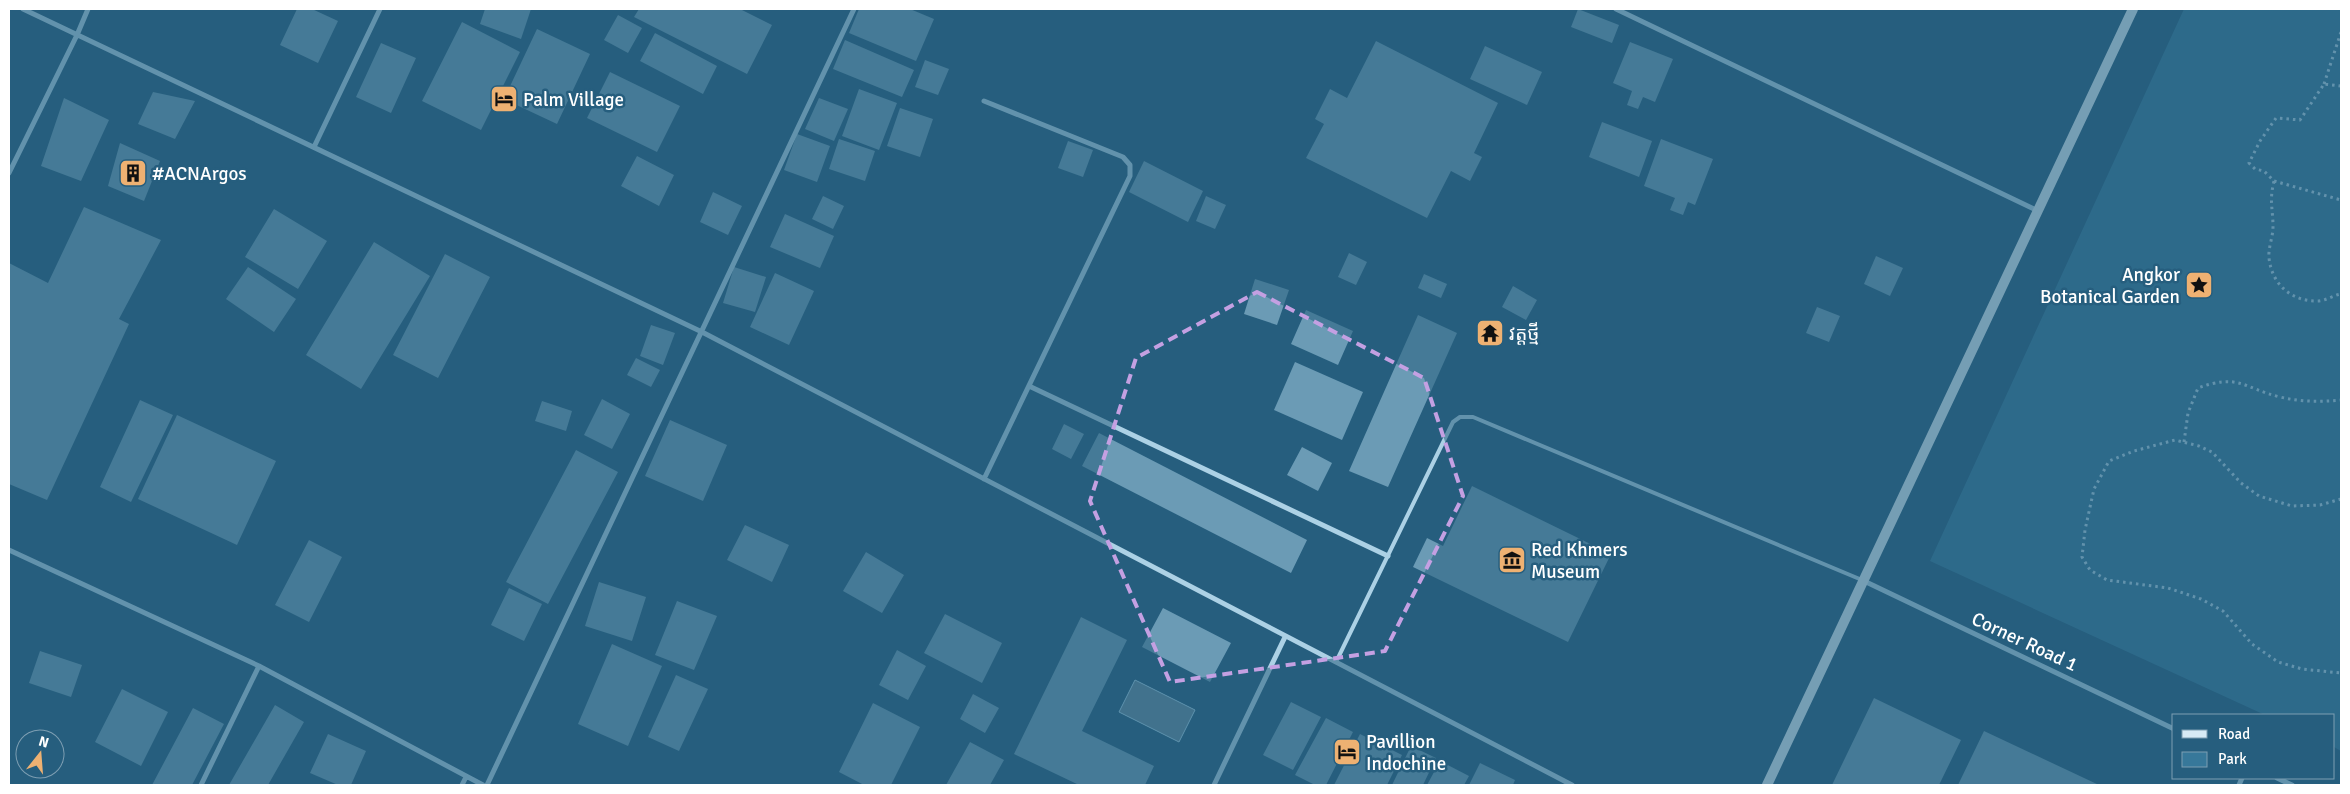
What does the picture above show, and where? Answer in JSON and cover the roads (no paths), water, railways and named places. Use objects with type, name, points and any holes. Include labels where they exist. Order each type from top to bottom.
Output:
[{"type":"main road","points":[[1767,785],[2133,9]]},
{"type":"street","points":[[23,9],[702,332],[1572,785]]},
{"type":"street","points":[[9,172],[88,9]]},
{"type":"street","points":[[314,147],[380,9]]},
{"type":"street","points":[[488,785],[854,9]]},
{"type":"street","points":[[1616,9],[2038,211]]},
{"type":"street","points":[[984,101],[1123,157],[1130,165],[1130,176],[984,479]]},
{"type":"street","points":[[1029,386],[1388,556]]},
{"type":"street","points":[[9,550],[259,666],[484,785]]},
{"type":"street","name":"Corner Road 1","points":[[1864,581],[2172,728]]},
{"type":"street","points":[[1214,785],[1285,637]]},
{"type":"street","points":[[201,785],[259,666]]},
{"type":"street","points":[[462,785],[466,777]]},
{"type":"street","points":[[2279,779],[2292,785]]},
{"type":"lane","points":[[1336,662],[1453,422],[1460,417],[1473,416],[1864,581]]},
{"type":"place","name":"Palm Village","points":[[504,99]]},
{"type":"place","name":"#ACNArgos","points":[[133,173]]},
{"type":"place","name":"Angkor Botanical Garden","points":[[2199,285]]},
{"type":"place","name":"វត្តថ្មី","points":[[1490,333]]},
{"type":"place","name":"Red Khmers Museum","points":[[1512,560]]},
{"type":"place","name":"Pavillion Indochine","points":[[1347,752]]}]
